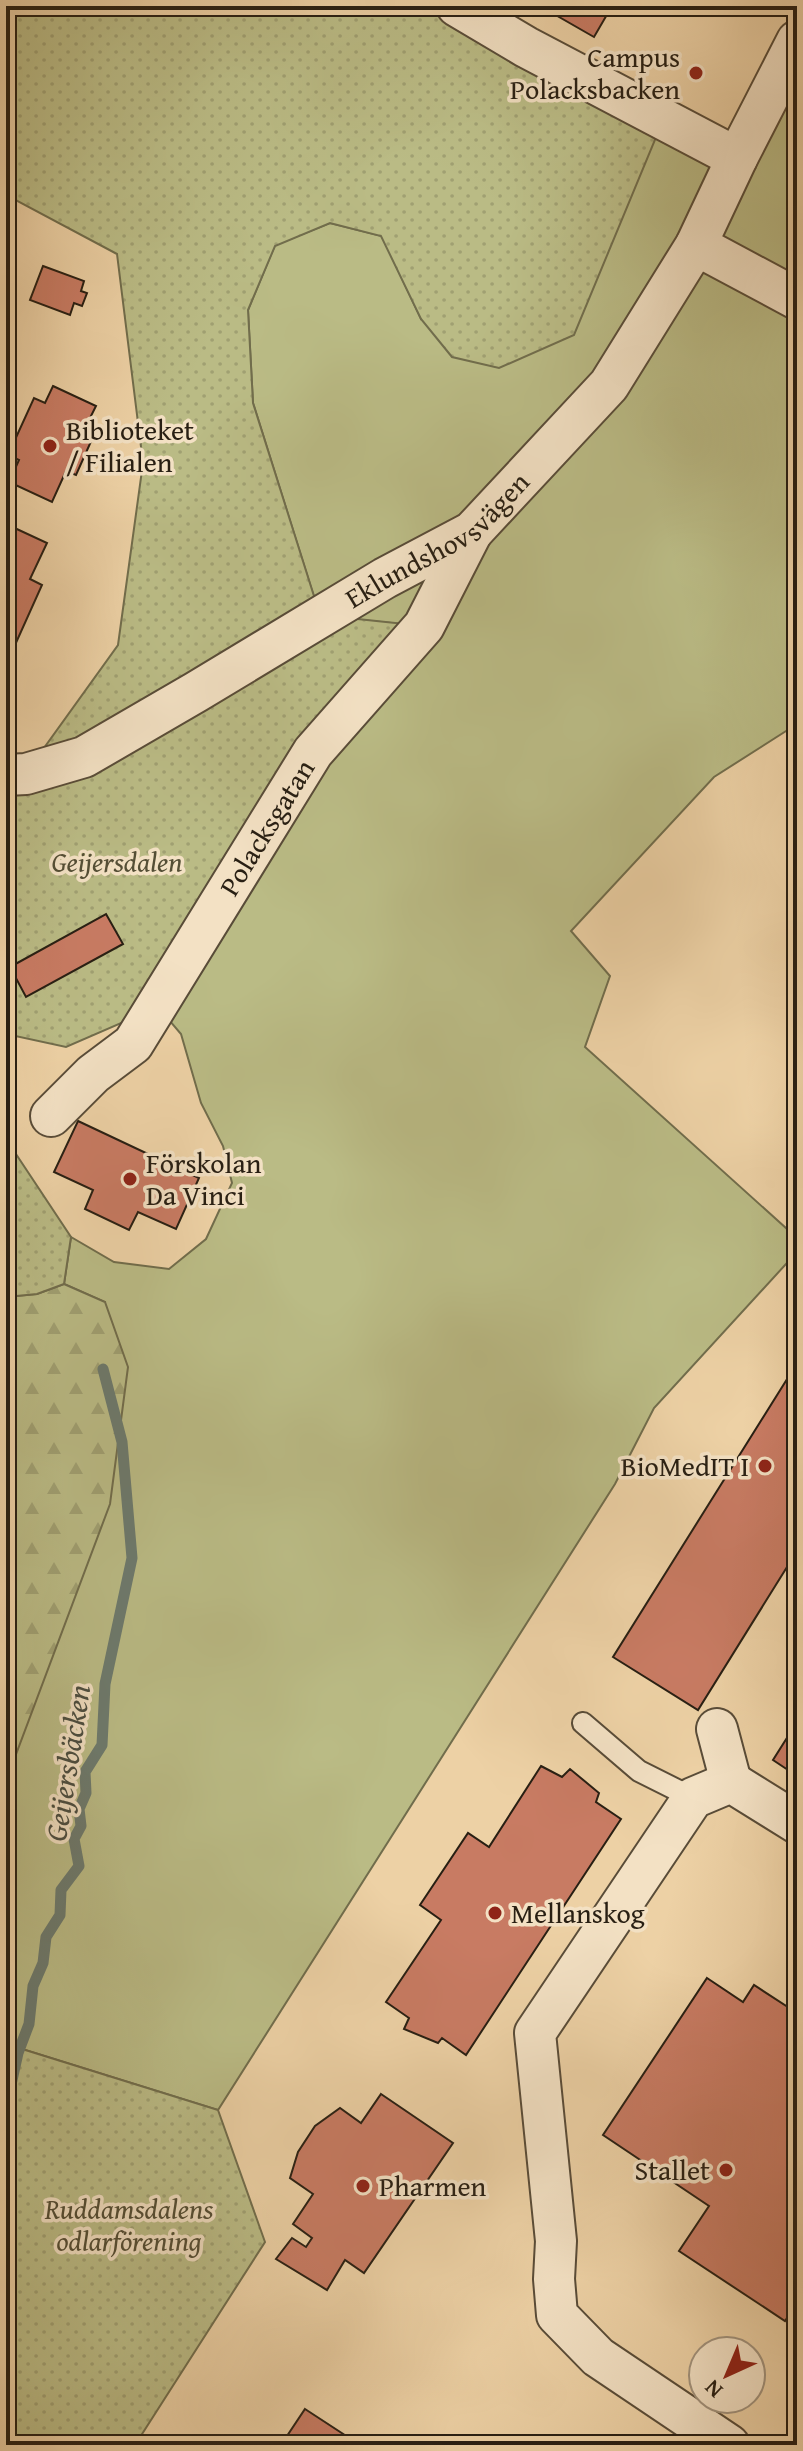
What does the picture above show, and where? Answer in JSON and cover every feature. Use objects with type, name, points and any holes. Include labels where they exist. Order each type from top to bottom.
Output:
[{"type":"street","points":[[457,6],[539,54],[737,158]]},
{"type":"street","name":"Eklundshovsvägen","points":[[6,775],[26,774],[84,757],[385,578],[472,532],[609,385],[696,245],[797,41]]},
{"type":"street","points":[[696,245],[797,299]]},
{"type":"street","name":"Polacksgatan","points":[[51,1116],[93,1074],[133,1044],[313,752],[424,626],[472,532]]},
{"type":"street","points":[[717,1729],[731,1782],[797,1823]]},
{"type":"street","points":[[729,2445],[598,2357],[557,2315],[554,2279],[556,2241],[535,2033],[693,1798],[731,1782]]},
{"type":"lane","points":[[583,1723],[639,1771],[693,1798]]},
{"type":"green space","name":"Geijersdalen","points":[[6,6],[495,6],[669,106],[574,335],[499,368],[452,357],[421,319],[381,236],[330,223],[275,246],[248,310],[253,403],[320,615],[424,626],[158,1007],[66,1047],[6,1034],[6,775],[26,773],[118,645],[143,463],[117,254],[6,195]]},
{"type":"green space","points":[[797,41],[797,724],[714,777],[571,931],[610,976],[585,1047],[797,1238],[797,1252],[654,1408],[615,1484],[218,2110],[6,2044],[6,1781],[36,1695],[105,1302],[64,1284],[71,1237],[114,1262],[169,1269],[206,1239],[232,1183],[223,1146],[201,1103],[181,1034],[158,1007],[423,626],[320,616],[253,403],[248,310],[275,245],[330,223],[382,236],[421,319],[663,120],[737,158]]},
{"type":"green space","points":[[6,1139],[71,1237],[64,1284],[37,1294],[6,1297]]},
{"type":"green space","points":[[64,1284],[105,1302],[128,1367],[110,1504],[6,1781],[6,1297],[37,1294]]},
{"type":"green space","name":"Ruddamsdalens odlarförening","points":[[6,2044],[218,2110],[265,2242],[135,2445],[6,2445]]},
{"type":"building","points":[[540,6],[612,6],[594,37]]},
{"type":"building","points":[[43,266],[84,281],[81,291],[87,293],[82,306],[74,303],[70,315],[30,300]]},
{"type":"building","name":"Biblioteket / Filialen","points":[[53,386],[96,406],[83,432],[93,437],[76,475],[66,471],[52,502],[9,482],[19,460],[8,455],[34,398],[45,403]]},
{"type":"building","points":[[6,524],[47,543],[30,579],[42,585],[6,665]]},
{"type":"building","points":[[106,914],[123,944],[26,997],[10,967]]},
{"type":"building","points":[[78,1121],[199,1178],[176,1229],[138,1212],[129,1230],[85,1209],[93,1190],[54,1172]]},
{"type":"building","name":"BioMedIT I","points":[[789,1376],[797,1382],[797,1551],[698,1710],[613,1657]]},
{"type":"building","points":[[797,1722],[797,1776],[773,1760]]},
{"type":"building","name":"Mellanskog","points":[[541,1766],[562,1777],[570,1769],[599,1793],[596,1802],[621,1819],[466,2055],[442,2038],[438,2043],[404,2029],[409,2018],[386,2002],[441,1920],[420,1905],[468,1833],[489,1847]]},
{"type":"building","name":"Stallet","points":[[707,1978],[743,2002],[754,1985],[797,2013],[797,2303],[785,2321],[679,2251],[709,2206],[603,2135]]},
{"type":"building","name":"Pharmen","points":[[381,2094],[453,2143],[364,2273],[345,2260],[327,2290],[276,2259],[292,2238],[306,2247],[312,2238],[293,2224],[313,2194],[290,2178],[298,2152],[315,2126],[340,2108],[361,2123]]},
{"type":"building","points":[[305,2409],[360,2445],[281,2445]]},
{"type":"waterway","name":"Geijersbäcken","points":[[6,2107],[18,2053],[29,2024],[33,1986],[43,1963],[46,1937],[60,1915],[61,1890],[79,1866],[74,1839],[81,1826],[79,1809],[86,1793],[85,1772],[102,1745],[105,1684],[132,1558],[122,1442],[103,1369]]},
{"type":"place","name":"Campus Polacksbacken","points":[[696,73]]},
{"type":"place","name":"Biblioteket / Filialen","points":[[50,446]]},
{"type":"place","name":"Förskolan Da Vinci","points":[[130,1179]]},
{"type":"place","name":"BioMedIT I","points":[[765,1466]]},
{"type":"place","name":"Mellanskog","points":[[495,1913]]},
{"type":"place","name":"Stallet","points":[[726,2170]]},
{"type":"place","name":"Pharmen","points":[[363,2186]]}]
